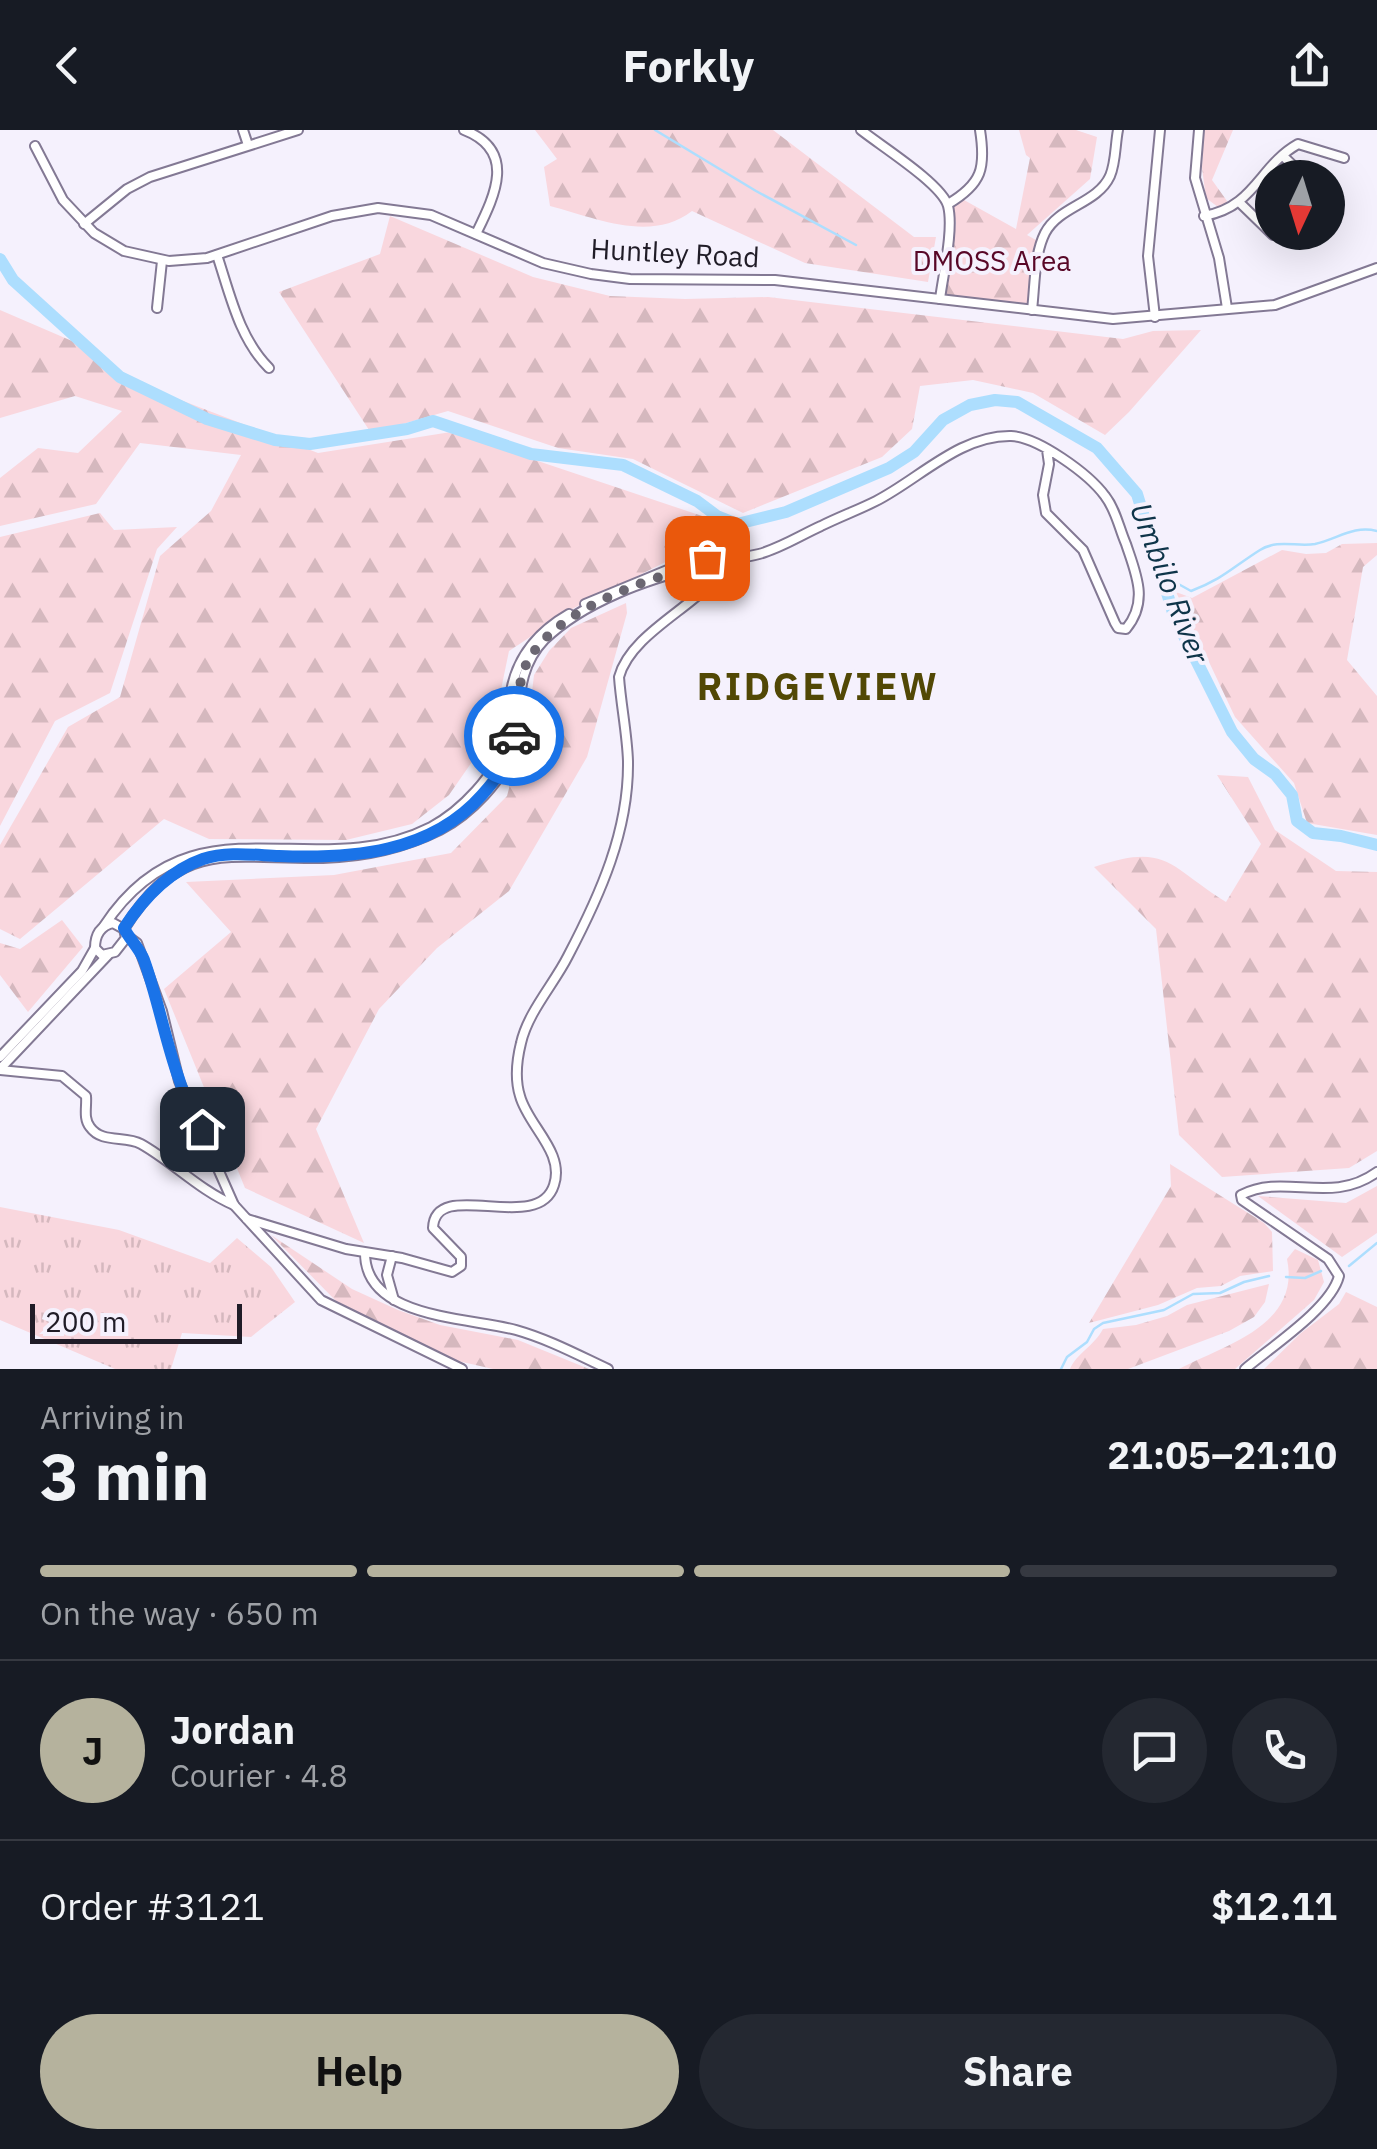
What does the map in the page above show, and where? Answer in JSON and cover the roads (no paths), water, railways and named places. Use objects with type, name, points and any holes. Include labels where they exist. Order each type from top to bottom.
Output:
[{"type":"street","points":[[244,130],[248,145]]},
{"type":"street","points":[[84,224],[140,182],[298,130]]},
{"type":"street","points":[[464,130],[487,146],[498,166],[494,194],[476,234]]},
{"type":"street","points":[[861,130],[936,189],[948,204],[940,299]]},
{"type":"street","points":[[948,204],[971,189],[979,175],[983,154],[980,130]]},
{"type":"street","points":[[1032,310],[1044,234],[1054,221],[1105,185],[1112,172],[1118,130]]},
{"type":"street","points":[[1155,318],[1148,256],[1160,130]]},
{"type":"street","points":[[1199,130],[1195,178],[1218,258],[1227,308]]},
{"type":"street","points":[[1204,216],[1225,212],[1240,203],[1298,144],[1344,158]]},
{"type":"street","name":"Huntley Road","points":[[35,146],[54,187],[84,224],[124,251],[162,261],[217,255],[332,216],[378,208],[430,215],[543,263],[591,274],[630,279],[775,280],[1113,318],[1155,318],[1293,301],[1377,268]]},
{"type":"street","points":[[1283,156],[1287,160]]},
{"type":"street","points":[[1240,203],[1255,218]]},
{"type":"street","points":[[217,255],[242,330],[269,368]]},
{"type":"street","points":[[157,308],[162,261]]},
{"type":"street","points":[[0,1057],[82,972],[97,936],[118,906],[150,877],[184,858],[223,848],[352,856],[418,840],[458,819],[510,758],[523,675],[542,643],[563,623],[602,601],[677,572],[768,551],[877,501],[974,443],[1012,436],[1028,440],[1047,450],[1089,480],[1114,511],[1139,578],[1136,613],[1126,629],[1115,624],[1083,550],[1046,514],[1043,494],[1049,464],[1047,450]]},
{"type":"street","points":[[248,1219],[365,1253],[446,1271],[457,1270],[462,1262],[458,1251],[432,1228],[440,1210],[459,1205],[534,1206],[548,1198],[556,1173],[553,1156],[519,1094],[518,1059],[524,1032],[569,955],[616,853],[628,765],[619,678],[622,664],[638,642],[718,576],[725,558]]},
{"type":"street","points":[[0,1070],[112,954],[159,886],[188,865],[218,856],[278,853]]},
{"type":"street","points":[[104,926],[117,924],[135,940],[162,1011],[179,1081],[234,1205]]},
{"type":"street","points":[[95,948],[100,954],[128,948],[141,953]]},
{"type":"street","points":[[0,1070],[62,1076],[86,1096],[86,1119],[94,1132],[137,1141],[207,1191],[234,1205],[321,1300],[462,1369]]},
{"type":"street","points":[[1245,1369],[1312,1312],[1335,1288],[1339,1276],[1328,1259],[1242,1200],[1241,1195],[1269,1187],[1347,1188],[1377,1172]]},
{"type":"street","points":[[365,1253],[368,1276],[379,1292],[394,1300],[535,1336],[608,1369]]},
{"type":"street","points":[[392,1256],[387,1275],[394,1300]]},
{"type":"waterway","points":[[655,130],[856,245]]},
{"type":"waterway","name":"Umbilo River","points":[[0,259],[13,280],[120,377],[207,419],[275,440],[310,444],[407,429],[433,421],[531,454],[623,465],[737,524],[786,512],[889,468],[914,452],[943,420],[970,405],[995,400],[1017,402],[1097,448],[1137,494],[1174,616],[1232,732],[1292,795],[1297,821],[1313,833],[1377,845]]},
{"type":"waterway","points":[[1164,576],[1191,591],[1267,547],[1315,544],[1353,531],[1377,531]]},
{"type":"waterway","points":[[1349,1266],[1377,1243]]},
{"type":"waterway","points":[[1286,1277],[1305,1278],[1321,1271]]},
{"type":"waterway","points":[[1061,1369],[1067,1357],[1103,1323],[1164,1310],[1193,1294],[1220,1293],[1269,1276]]},
{"type":"district","name":"RIDGEVIEW","points":[[818,687]]},
{"type":"park label","name":"DMOSS Area","points":[[992,261]]}]
